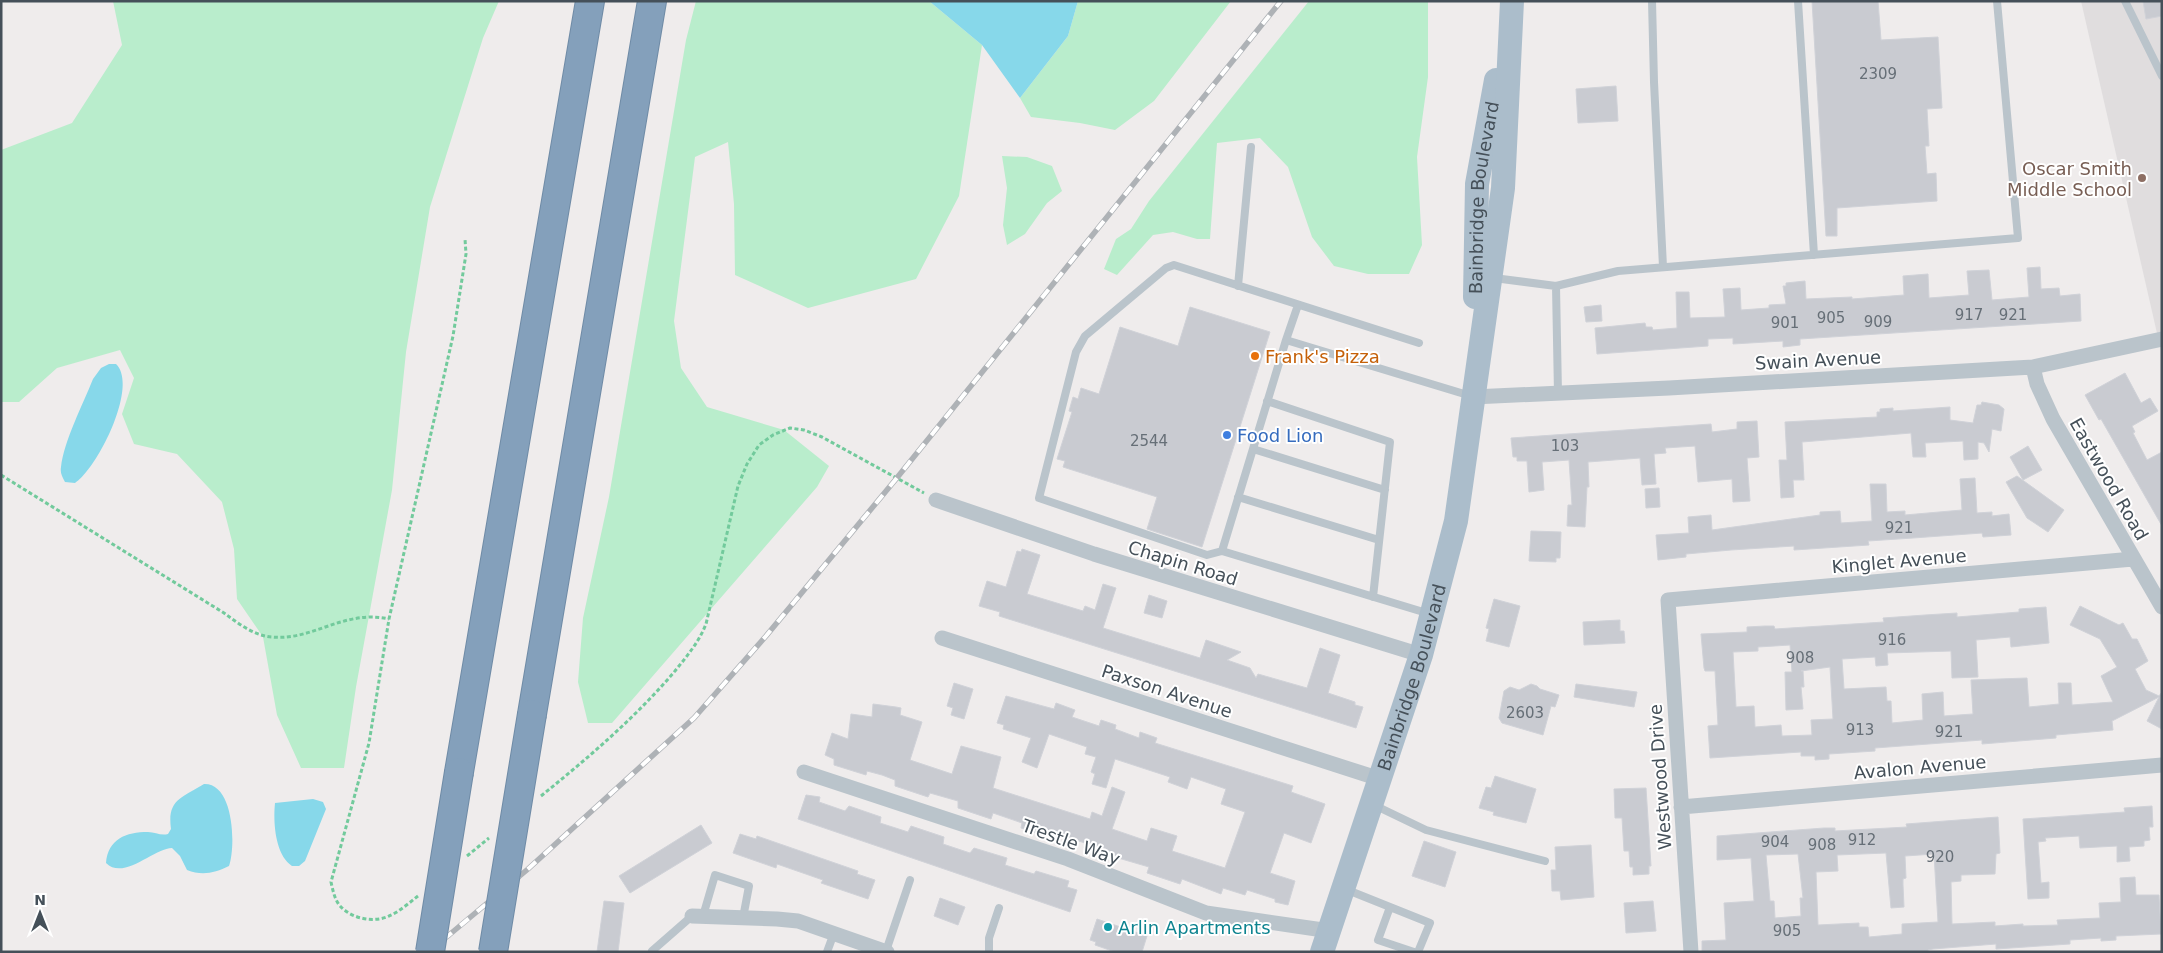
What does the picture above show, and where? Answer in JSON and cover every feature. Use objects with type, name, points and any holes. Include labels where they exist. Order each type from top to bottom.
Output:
[{"type":"highway","points":[[430,952],[590,1]]},
{"type":"highway","points":[[493,952],[652,1]]},
{"type":"main road","name":"Bainbridge Boulevard","points":[[1326,941],[1421,655],[1456,521],[1504,188],[1511,1]]},
{"type":"main road","name":"Bainbridge Boulevard","points":[[1473,397],[1477,184],[1511,1]]},
{"type":"street","name":"Swain Avenue","points":[[1473,397],[1558,394],[2033,367],[2162,339]]},
{"type":"street","name":"Eastwood Road","points":[[2033,367],[2053,419],[2162,607]]},
{"type":"street","name":"Chapin Road","points":[[936,500],[1112,560],[1421,655]]},
{"type":"street","name":"Kinglet Avenue","points":[[1668,600],[2133,559]]},
{"type":"street","name":"Westwood Drive","points":[[1668,600],[1691,952]]},
{"type":"street","name":"Paxson Avenue","points":[[942,638],[1380,779]]},
{"type":"street","name":"Avalon Avenue","points":[[1681,807],[2162,766]]},
{"type":"street","name":"Trestle Way","points":[[804,772],[1068,859],[1206,913],[1326,941]]},
{"type":"street","points":[[698,916],[798,921],[886,952]]},
{"type":"lane","points":[[1652,1],[1663,267]]},
{"type":"lane","points":[[1798,1],[1814,255]]},
{"type":"lane","points":[[1490,277],[1556,286],[1618,271],[2018,238],[1997,1]]},
{"type":"lane","points":[[2124,1],[2162,76]]},
{"type":"lane","points":[[1238,286],[1252,147]]},
{"type":"lane","points":[[1419,343],[1174,265],[1166,268],[1085,336],[1076,352],[1039,498],[1207,555],[1222,551],[1432,615]]},
{"type":"lane","points":[[1556,286],[1558,394]]},
{"type":"lane","points":[[1222,551],[1298,305]]},
{"type":"lane","points":[[1286,340],[1473,397]]},
{"type":"lane","points":[[1268,401],[1390,442],[1372,597]]},
{"type":"lane","points":[[1252,450],[1385,490]]},
{"type":"lane","points":[[1238,497],[1379,540]]},
{"type":"lane","points":[[1372,804],[1426,830],[1545,861]]},
{"type":"lane","points":[[652,951],[698,916],[715,875],[749,886],[743,918]]},
{"type":"lane","points":[[886,952],[910,880]]},
{"type":"lane","points":[[1344,889],[1430,923],[1418,952]]},
{"type":"lane","points":[[1390,907],[1378,940],[1414,952]]},
{"type":"lane","points":[[988,952],[988,938],[999,908]]},
{"type":"lane","points":[[828,952],[834,933]]},
{"type":"path","points":[[1,475],[224,613],[244,628],[270,637],[291,637],[353,617],[374,615],[390,619]]},
{"type":"shaded area","name":"Oscar Smith Middle School","points":[[2081,1],[2162,1],[2162,355]]},
{"type":"green space","points":[[113,1],[499,1],[483,38],[430,207],[406,352],[392,490],[356,687],[344,768],[301,768],[277,715],[263,637],[237,599],[234,549],[222,502],[177,454],[134,444],[122,414],[134,378],[120,350],[57,368],[19,402],[1,402],[1,150],[72,123],[122,45]]},
{"type":"green space","points":[[696,1],[929,1],[982,45],[959,196],[916,279],[808,308],[735,275],[734,204],[728,142],[695,157],[674,321],[681,368],[707,407],[784,430],[829,466],[817,487],[612,723],[588,723],[578,682],[583,618],[609,497],[686,40]]},
{"type":"green space","points":[[1078,1],[1231,1],[1154,101],[1115,130],[1080,123],[1031,117],[1020,98],[1068,36]]},
{"type":"green space","points":[[1309,1],[1428,1],[1428,77],[1417,157],[1422,245],[1409,274],[1368,274],[1334,266],[1312,237],[1288,167],[1260,138],[1217,143],[1210,239],[1197,239],[1173,232],[1153,235],[1117,275],[1104,269],[1116,239],[1131,229],[1149,201]]},
{"type":"green space","points":[[1002,156],[1027,157],[1052,166],[1062,191],[1047,203],[1025,234],[1007,245],[1003,225],[1007,188]]},
{"type":"water","points":[[929,1],[1078,1],[1068,36],[1020,98],[982,45]]},
{"type":"water","points":[[109,364],[116,364],[122,375],[119,408],[104,445],[94,462],[75,483],[65,482],[61,469],[70,434],[93,379],[101,368]]},
{"type":"water","points":[[204,784],[214,786],[222,794],[227,804],[232,831],[229,866],[208,873],[193,872],[187,870],[180,856],[172,848],[165,849],[130,866],[113,868],[106,863],[110,848],[126,835],[140,832],[168,834],[171,829],[171,812],[177,801]]},
{"type":"water","points":[[313,799],[323,802],[326,809],[305,861],[299,866],[292,866],[282,854],[276,838],[275,803]]},
{"type":"building","points":[[1812,1],[1878,1],[1881,40],[1938,37],[1942,108],[1927,109],[1929,146],[1925,146],[1927,174],[1936,173],[1937,201],[1837,208],[1837,236],[1826,236]]},
{"type":"building","points":[[2143,1],[2162,1],[2162,16],[2146,19]]},
{"type":"building","points":[[1616,86],[1618,121],[1578,123],[1576,89]]},
{"type":"building","points":[[2040,267],[2041,289],[2059,288],[2060,296],[2080,294],[2081,321],[1800,339],[1800,345],[1783,347],[1783,341],[1733,344],[1733,338],[1708,339],[1708,346],[1597,354],[1595,328],[1645,323],[1646,327],[1652,327],[1653,330],[1677,328],[1676,292],[1689,292],[1690,318],[1725,317],[1723,289],[1740,288],[1741,310],[1769,308],[1769,305],[1786,304],[1783,286],[1786,286],[1786,283],[1805,281],[1806,299],[1852,297],[1852,299],[1904,295],[1903,276],[1928,274],[1929,298],[1969,295],[1967,271],[1989,270],[1992,300],[2029,297],[2027,268]]},
{"type":"building","points":[[1601,305],[1602,321],[1586,322],[1584,307]]},
{"type":"building","points":[[1190,307],[1270,332],[1202,547],[1147,529],[1157,497],[1063,467],[1065,461],[1057,459],[1072,412],[1069,411],[1073,397],[1078,399],[1081,388],[1099,394],[1120,327],[1178,346]]},
{"type":"building","points":[[2125,373],[2141,403],[2150,398],[2158,411],[2132,426],[2135,432],[2133,433],[2147,460],[2162,452],[2162,526],[2101,419],[2099,420],[2085,395]]},
{"type":"building","points":[[1982,402],[1999,405],[2004,409],[2001,431],[1992,429],[1989,452],[1984,443],[1978,442],[1978,459],[1964,460],[1963,441],[1925,443],[1926,457],[1913,457],[1911,433],[1802,442],[1804,480],[1793,480],[1794,497],[1781,498],[1779,460],[1787,460],[1785,422],[1877,417],[1877,412],[1880,412],[1880,409],[1893,408],[1893,411],[1950,407],[1950,420],[1973,423],[1977,405],[1981,405]]},
{"type":"building","points":[[1757,421],[1759,457],[1747,458],[1750,501],[1733,502],[1732,479],[1698,482],[1695,446],[1665,448],[1666,453],[1654,454],[1656,484],[1642,485],[1640,458],[1588,462],[1589,487],[1587,487],[1585,527],[1567,526],[1568,505],[1572,505],[1569,460],[1542,462],[1544,490],[1529,492],[1527,461],[1517,461],[1517,457],[1513,457],[1511,438],[1711,424],[1712,432],[1737,429],[1737,422]]},
{"type":"building","points":[[2028,446],[2042,470],[2023,480],[2010,457]]},
{"type":"building","points":[[2017,476],[2064,510],[2048,532],[2027,518],[2006,482]]},
{"type":"building","points":[[1975,478],[1977,513],[1992,512],[1992,516],[2009,514],[2011,535],[1983,537],[1982,533],[1868,541],[1869,545],[1794,550],[1794,546],[1731,550],[1686,554],[1686,557],[1658,560],[1656,535],[1689,533],[1688,517],[1711,515],[1712,530],[1820,515],[1820,512],[1840,511],[1841,523],[1872,521],[1870,484],[1886,484],[1887,512],[1905,511],[1905,515],[1962,510],[1960,479]]},
{"type":"building","points":[[1659,488],[1660,507],[1646,508],[1645,489]]},
{"type":"building","points":[[1531,531],[1561,532],[1560,558],[1556,558],[1556,562],[1529,561]]},
{"type":"building","points":[[1022,549],[1040,555],[1027,594],[1083,611],[1085,606],[1095,610],[1103,584],[1116,588],[1103,628],[1200,658],[1206,640],[1241,652],[1227,660],[1250,668],[1256,678],[1258,674],[1307,688],[1320,648],[1340,655],[1328,693],[1355,702],[1355,705],[1363,707],[1356,728],[999,616],[1000,612],[979,606],[987,581],[1006,587],[1017,551],[1021,552]]},
{"type":"building","points":[[1149,595],[1167,601],[1162,618],[1144,613]]},
{"type":"building","points":[[1494,599],[1520,606],[1509,647],[1486,641],[1489,629],[1486,628]]},
{"type":"building","points":[[2080,606],[2119,625],[2123,623],[2132,639],[2137,639],[2148,661],[2135,669],[2146,690],[2159,696],[2162,692],[2162,729],[2147,721],[2159,697],[2112,721],[2113,730],[2056,735],[2056,738],[1982,744],[1982,740],[1875,748],[1875,751],[1829,754],[1829,759],[1815,760],[1815,756],[1801,756],[1801,752],[1710,758],[1708,726],[1718,725],[1715,671],[1705,671],[1701,634],[1747,632],[1747,627],[1774,626],[1775,629],[1884,622],[1883,618],[1957,613],[1957,617],[2019,612],[2019,609],[2046,607],[2049,643],[2011,647],[2010,637],[1976,640],[1978,677],[1952,678],[1951,651],[1887,653],[1888,665],[1876,666],[1875,657],[1842,659],[1844,689],[1886,687],[1887,701],[1891,701],[1892,723],[1923,720],[1922,694],[1943,692],[1944,716],[1973,714],[1971,680],[2027,678],[2029,707],[2059,704],[2058,683],[2071,683],[2072,705],[2113,702],[2101,676],[2117,667],[2100,639],[2070,625]],"holes":[[[1790,645],[1792,672],[1785,672],[1786,710],[1803,709],[1801,687],[1804,687],[1803,671],[1801,671],[1830,667],[1833,719],[1811,720],[1812,735],[1782,736],[1781,725],[1755,727],[1754,706],[1736,707],[1733,652],[1758,651],[1758,647]]]},
{"type":"building","points":[[1620,620],[1620,631],[1624,631],[1625,643],[1584,645],[1583,622]]},
{"type":"building","points":[[954,683],[973,689],[964,719],[951,715],[953,708],[947,706]]},
{"type":"building","points":[[1531,684],[1559,695],[1555,707],[1551,706],[1543,735],[1502,723],[1499,718],[1504,691],[1510,687],[1519,690]]},
{"type":"building","points":[[1576,684],[1637,692],[1634,707],[1574,697]]},
{"type":"building","points":[[1006,696],[1054,709],[1056,703],[1075,710],[1072,717],[1099,726],[1101,720],[1116,725],[1115,729],[1139,738],[1140,732],[1157,738],[1155,743],[1293,786],[1291,792],[1325,804],[1311,843],[1284,833],[1270,873],[1295,881],[1288,905],[1275,902],[1275,899],[1247,890],[1245,895],[1223,888],[1221,894],[1182,879],[1180,884],[1147,873],[1149,867],[1084,848],[1085,843],[1056,834],[1055,839],[1021,828],[1022,823],[993,813],[991,819],[958,808],[958,801],[930,793],[928,797],[895,786],[895,780],[882,775],[867,771],[866,775],[834,765],[834,759],[825,755],[832,733],[848,739],[851,714],[872,717],[873,704],[901,708],[900,715],[922,722],[910,760],[952,774],[961,746],[1001,757],[993,788],[1090,819],[1092,812],[1102,816],[1112,787],[1125,792],[1112,829],[1147,841],[1151,828],[1177,836],[1172,851],[1225,868],[1245,812],[1221,804],[1226,789],[1191,777],[1187,789],[1168,782],[1170,777],[1115,759],[1106,788],[1092,784],[1095,774],[1091,772],[1096,757],[1085,754],[1087,747],[1049,734],[1037,768],[1022,762],[1031,738],[1003,729],[1004,725],[997,723]]},
{"type":"building","points":[[1495,776],[1536,789],[1526,823],[1493,815],[1494,812],[1479,808],[1486,787],[1491,788]]},
{"type":"building","points":[[1646,788],[1651,866],[1649,866],[1649,874],[1633,875],[1633,867],[1630,867],[1629,851],[1624,851],[1622,818],[1615,818],[1614,789]]},
{"type":"building","points":[[806,795],[820,797],[819,802],[845,811],[849,806],[881,817],[880,823],[908,832],[911,826],[944,837],[943,844],[970,853],[974,848],[1007,858],[1005,865],[1034,874],[1036,871],[1069,881],[1067,887],[1077,890],[1070,912],[798,819]]},
{"type":"building","points":[[2152,806],[2153,827],[2149,827],[2150,840],[2144,841],[2144,846],[2129,847],[2130,861],[2117,862],[2117,846],[2080,848],[2079,836],[2045,838],[2046,841],[2038,842],[2041,883],[2049,882],[2049,898],[2028,899],[2023,819],[2125,812],[2124,808]]},
{"type":"building","points":[[1998,817],[2000,853],[1996,854],[1995,874],[1961,875],[1961,881],[1951,882],[1952,924],[1995,922],[1995,926],[2023,924],[2023,926],[2058,925],[2057,920],[2100,918],[2099,903],[2121,902],[2120,878],[2135,877],[2136,895],[2159,895],[2161,934],[2116,936],[2116,940],[2101,941],[2101,938],[2070,940],[2070,944],[1996,949],[1996,944],[1933,949],[1928,950],[1928,952],[1702,952],[1702,941],[1726,940],[1724,903],[1754,901],[1751,858],[1717,860],[1717,836],[1824,828],[1835,828],[1835,831],[1907,827],[1906,824]],"holes":[[[1886,853],[1891,908],[1904,907],[1903,879],[1906,878],[1905,856],[1934,854],[1938,922],[1902,924],[1902,934],[1869,937],[1868,927],[1859,927],[1859,923],[1818,925],[1816,872],[1838,871],[1837,855]],[[1798,854],[1803,898],[1800,898],[1801,916],[1775,918],[1774,901],[1770,901],[1766,855]]]},
{"type":"building","points":[[701,825],[712,843],[630,893],[619,876]]},
{"type":"building","points":[[740,834],[756,839],[757,836],[858,871],[857,874],[875,880],[868,899],[821,883],[823,880],[777,864],[776,868],[733,853]]},
{"type":"building","points":[[1424,841],[1456,852],[1445,887],[1412,876]]},
{"type":"building","points":[[1591,845],[1594,897],[1561,900],[1560,891],[1552,891],[1551,870],[1556,870],[1555,847]]},
{"type":"building","points":[[940,898],[965,907],[958,925],[934,916]]},
{"type":"building","points":[[604,901],[624,903],[618,952],[597,952]]},
{"type":"building","points":[[1653,901],[1656,931],[1626,933],[1624,903]]},
{"type":"building","name":"Arlin Apartments","points":[[1097,919],[1147,936],[1142,952],[1115,952],[1095,945],[1096,942],[1090,940]]},
{"type":"railway","points":[[425,952],[449,935],[528,869],[694,718],[766,636],[896,479],[1281,1]]},
{"type":"place","name":"Oscar Smith Middle School","points":[[2142,178]]},
{"type":"place","name":"Frank's Pizza","points":[[1255,356]]},
{"type":"place","name":"Food Lion","points":[[1227,435]]},
{"type":"place","name":"Arlin Apartments","points":[[1108,927]]}]
